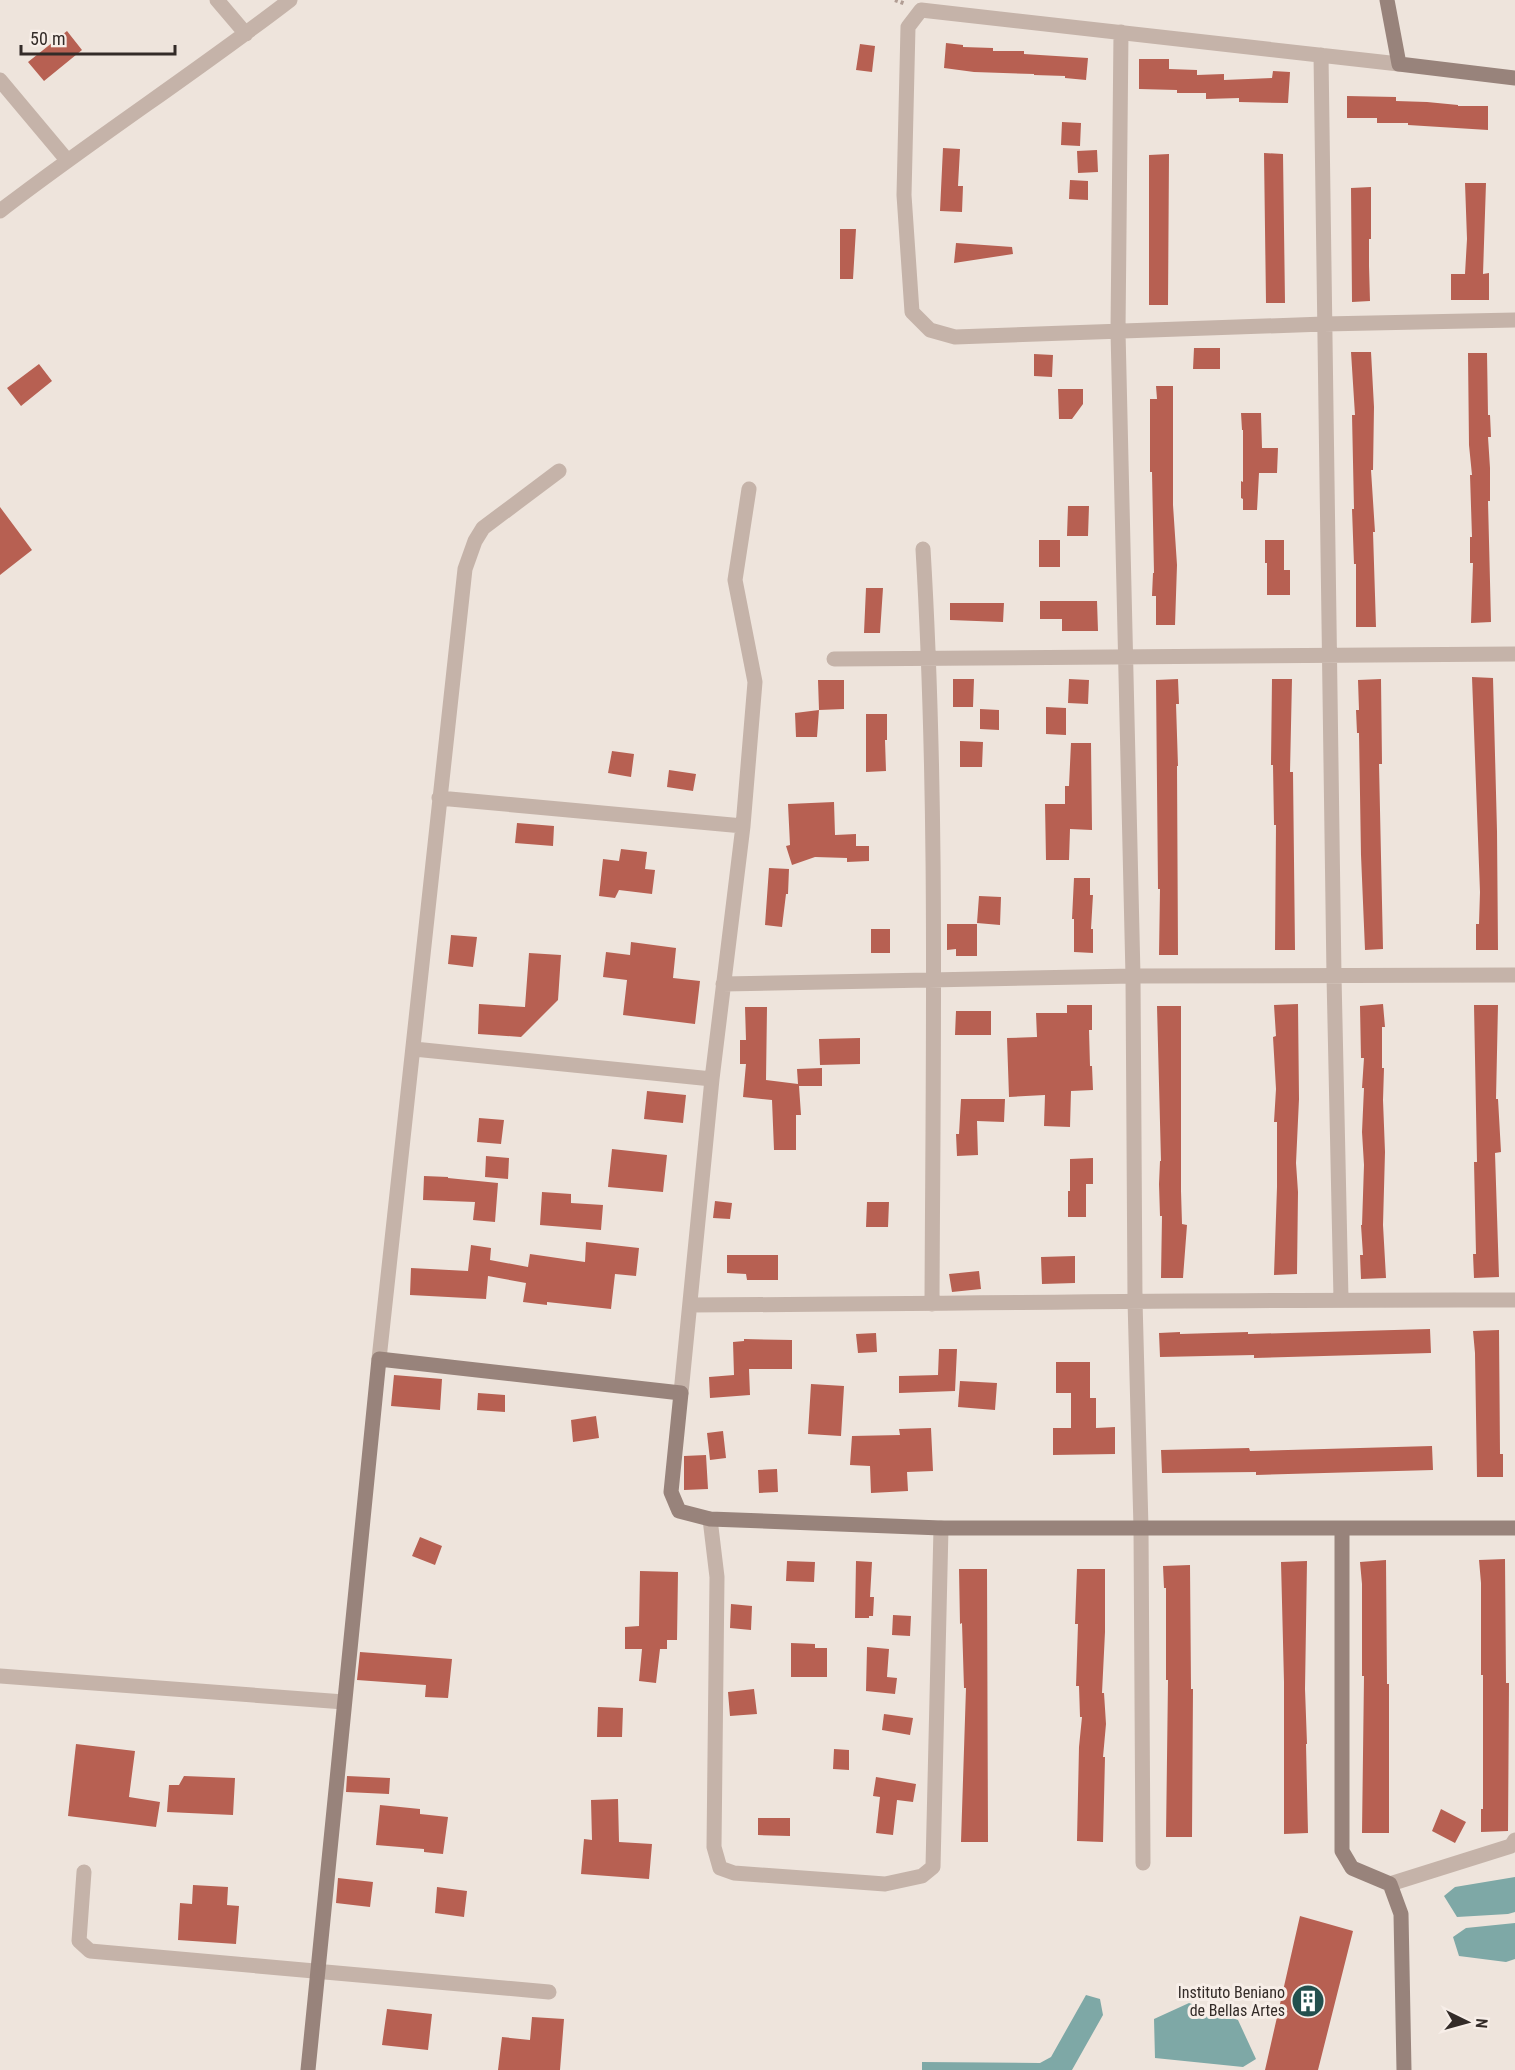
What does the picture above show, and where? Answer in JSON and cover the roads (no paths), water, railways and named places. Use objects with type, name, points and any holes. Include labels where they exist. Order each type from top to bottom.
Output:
[{"type":"street","points":[[217,0],[246,34]]},
{"type":"street","points":[[0,211],[67,159],[246,34],[290,0]]},
{"type":"street","points":[[1387,0],[1399,64]]},
{"type":"street","points":[[1515,78],[921,10],[908,27],[904,195],[912,312],[930,330],[955,337],[1515,320]]},
{"type":"street","points":[[1121,32],[1118,332],[1133,976],[1143,1863]]},
{"type":"street","points":[[1321,55],[1334,976],[1341,1299]]},
{"type":"street","points":[[0,80],[67,159]]},
{"type":"street","points":[[308,2070],[379,1359],[465,569],[475,541],[483,528],[559,471]]},
{"type":"street","points":[[749,489],[735,580],[755,682],[743,826],[712,1079],[671,1492],[679,1511],[710,1519],[941,1528],[1515,1528]]},
{"type":"street","points":[[923,549],[929,657],[934,980],[932,1304]]},
{"type":"street","points":[[834,659],[1515,654]]},
{"type":"street","points":[[439,798],[743,826]]},
{"type":"street","points":[[723,984],[1133,976],[1515,975]]},
{"type":"street","points":[[414,1050],[712,1079]]},
{"type":"street","points":[[690,1305],[1135,1300],[1515,1300]]},
{"type":"street","points":[[379,1359],[681,1393]]},
{"type":"street","points":[[710,1519],[717,1578],[714,1847],[720,1868],[734,1873],[885,1884],[922,1876],[933,1867],[941,1528]]},
{"type":"street","points":[[1342,1528],[1342,1851],[1352,1868],[1390,1884],[1511,1846],[1515,1840]]},
{"type":"street","points":[[0,1676],[344,1702]]},
{"type":"street","points":[[84,1872],[79,1941],[90,1952],[549,1992]]},
{"type":"street","points":[[1390,1884],[1401,1914],[1404,2070]]},
{"type":"water","points":[[1515,1877],[1515,1912],[1508,1914],[1457,1917],[1444,1896],[1455,1887]]},
{"type":"water","points":[[1515,1923],[1515,1959],[1506,1962],[1459,1956],[1453,1937],[1466,1928]]},
{"type":"water","points":[[1086,1995],[1100,1999],[1103,2015],[1072,2070],[922,2070],[922,2062],[1040,2063],[1051,2057]]},
{"type":"water","points":[[1189,2003],[1238,2020],[1256,2059],[1243,2067],[1155,2058],[1154,2019]]},
{"type":"place","name":"Instituto Beniano de Bellas Artes","points":[[1308,2001]]}]
